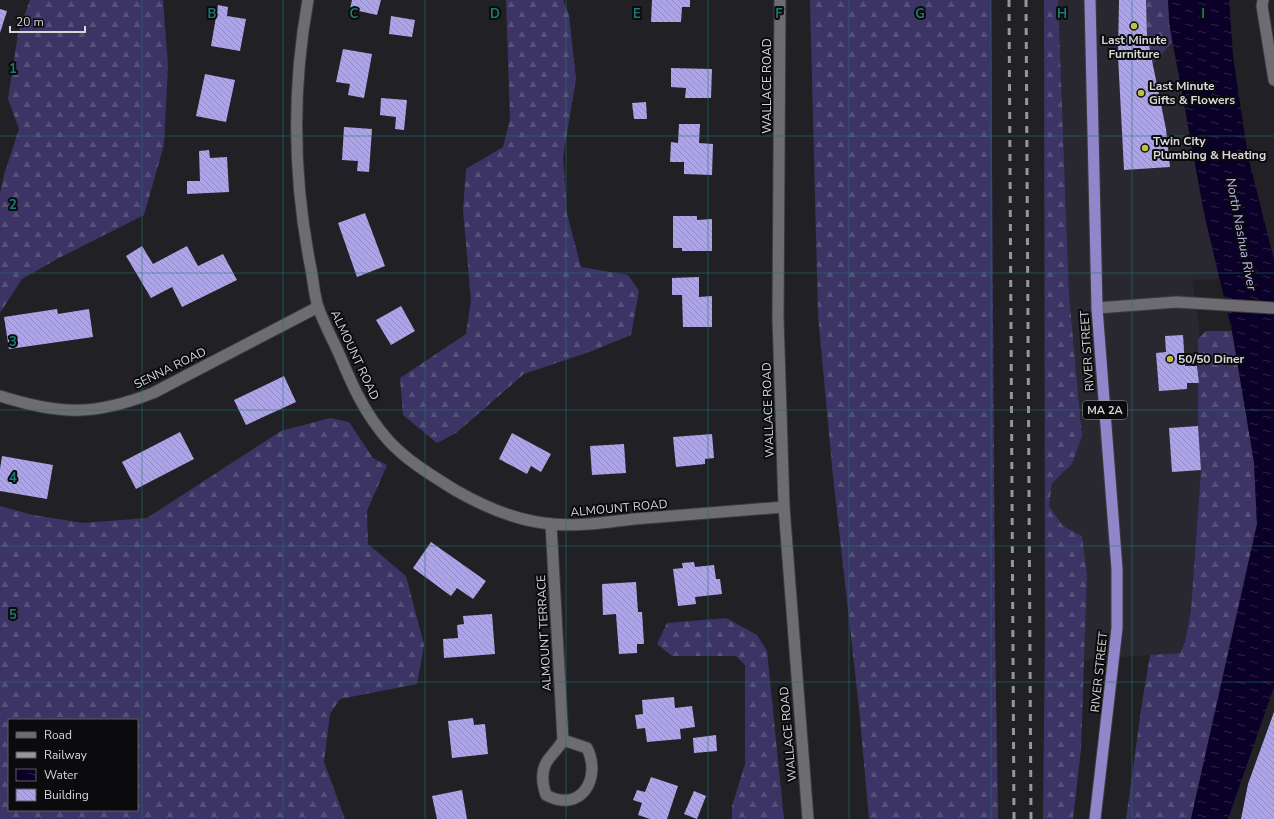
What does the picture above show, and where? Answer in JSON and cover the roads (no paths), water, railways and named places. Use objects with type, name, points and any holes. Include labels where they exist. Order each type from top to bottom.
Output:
[{"type":"highway","name":"RIVER STREET","points":[[1090,0],[1097,308],[1116,544],[1118,598],[1117,628],[1095,819]]},
{"type":"street","name":"ALMOUNT ROAD","points":[[308,0],[302,34],[296,107],[296,139],[300,201],[305,237],[318,307],[352,386],[365,409],[389,441],[404,456],[430,474],[483,505],[519,518],[551,524],[584,525],[634,519],[784,507]]},
{"type":"street","name":"WALLACE ROAD","points":[[780,0],[778,318],[784,507],[808,819]]},
{"type":"street","points":[[1263,0],[1262,6],[1274,80]]},
{"type":"street","points":[[1097,308],[1176,302],[1274,308]]},
{"type":"street","name":"SENNA ROAD","points":[[0,396],[47,409],[67,411],[90,410],[120,404],[153,393],[318,307]]},
{"type":"street","name":"ALMOUNT TERRACE","points":[[551,524],[563,740]]},
{"type":"street","points":[[563,740],[587,748],[591,756],[593,766],[592,775],[588,785],[581,795],[572,800],[563,801],[553,799],[546,795],[543,786],[543,775],[545,764],[563,740]]},
{"type":"water","name":"North Nashua River","points":[[1168,0],[1229,0],[1233,56],[1248,156],[1274,260],[1274,687],[1228,819],[1191,819],[1257,524],[1254,462],[1232,331],[1204,213],[1170,27]]},
{"type":"railway","points":[[1009,0],[1014,819]]},
{"type":"railway","points":[[1026,0],[1031,819]]},
{"type":"place","name":"Last Minute Furniture","points":[[1134,26]]},
{"type":"place","name":"Last Minute Gifts & Flowers","points":[[1141,93]]},
{"type":"place","name":"Twin City Plumbing & Heating","points":[[1145,148]]},
{"type":"place","name":"50/50 Diner","points":[[1170,359]]}]
